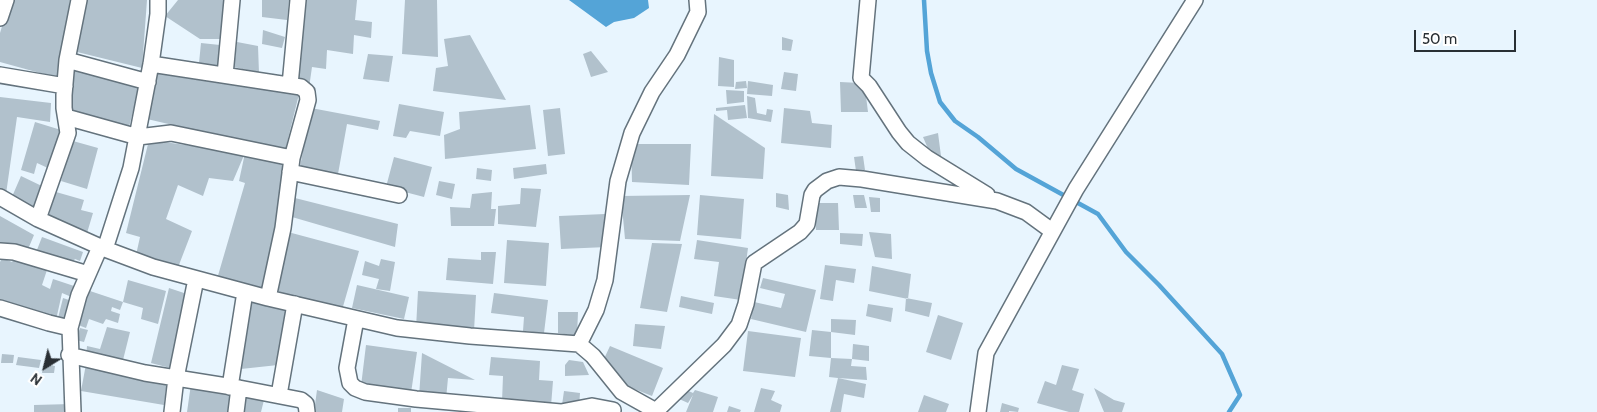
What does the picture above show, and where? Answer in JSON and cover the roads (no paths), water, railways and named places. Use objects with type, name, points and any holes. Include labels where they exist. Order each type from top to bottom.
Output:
[{"type":"street","points":[[0,18],[6,0]]},
{"type":"street","points":[[38,218],[66,144],[68,133],[64,108],[67,60],[79,0]]},
{"type":"street","points":[[73,412],[70,328],[79,295],[102,248],[131,168],[151,64],[158,14],[158,0]]},
{"type":"street","points":[[225,75],[232,0]]},
{"type":"street","points":[[290,85],[298,0]]},
{"type":"street","points":[[579,344],[596,310],[605,280],[618,181],[632,134],[652,92],[677,55],[698,12],[697,0]]},
{"type":"street","points":[[868,0],[861,78],[869,86],[899,132],[908,143],[947,171],[996,200],[1026,212],[1052,231]]},
{"type":"street","points":[[978,412],[986,353],[1076,189],[1195,0]]},
{"type":"street","points":[[67,60],[148,82]]},
{"type":"street","points":[[151,64],[290,85],[301,87],[307,92],[308,100],[291,165],[283,228],[268,298]]},
{"type":"street","points":[[0,75],[65,86]]},
{"type":"street","points":[[66,117],[138,137],[171,133],[399,195]]},
{"type":"street","points":[[0,197],[38,218],[102,248],[153,267],[268,298],[397,328],[470,336],[579,344],[593,356],[622,392],[657,412],[724,345],[734,332],[739,325],[746,304],[754,263],[800,232],[807,224],[812,195],[815,190],[827,181],[839,177],[862,179],[996,200]]},
{"type":"street","points":[[0,251],[14,252],[88,274]]},
{"type":"street","points":[[172,412],[176,378],[196,279]]},
{"type":"street","points":[[236,412],[234,388],[245,292]]},
{"type":"street","points":[[279,396],[295,304]]},
{"type":"street","points":[[0,308],[70,328]]},
{"type":"street","points":[[356,319],[347,368],[350,383],[355,388],[365,392],[416,399],[561,412],[592,406],[613,411],[622,392]]},
{"type":"street","points":[[70,355],[145,373],[300,400],[306,404],[307,412]]},
{"type":"water","points":[[569,0],[648,0],[649,8],[634,18],[614,22],[606,27]]},
{"type":"waterway","points":[[924,0],[927,51],[931,73],[940,102],[955,121],[978,137],[1016,169],[1098,214],[1126,252],[1222,354],[1240,395],[1229,412]]}]
